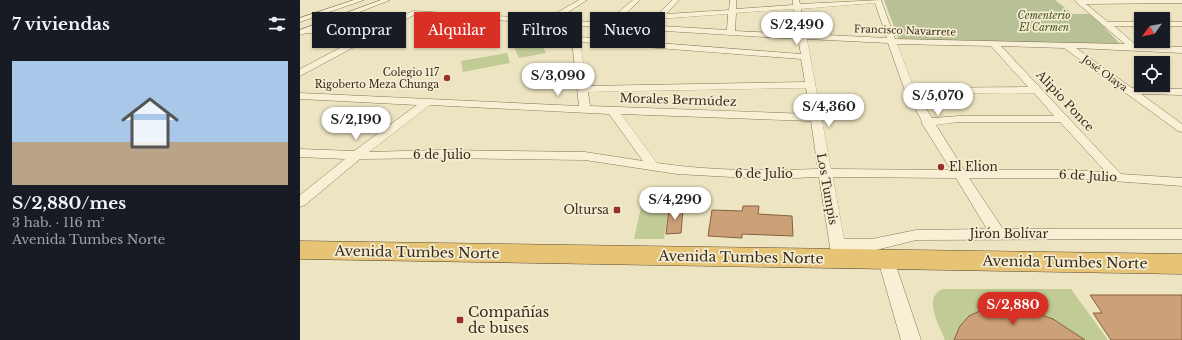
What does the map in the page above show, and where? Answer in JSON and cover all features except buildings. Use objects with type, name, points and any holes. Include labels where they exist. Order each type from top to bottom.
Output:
[{"type":"highway","name":"Avenida Tumbes Norte","points":[[300,250],[839,252],[888,266],[1182,277]]},
{"type":"highway","name":"Avenida Tumbes Norte","points":[[300,264],[888,266],[1182,264]]},
{"type":"street","points":[[300,20],[362,0]]},
{"type":"street","points":[[304,32],[387,0]]},
{"type":"street","points":[[564,12],[584,0]]},
{"type":"street","points":[[623,12],[637,0]]},
{"type":"street","points":[[664,12],[676,0]]},
{"type":"street","points":[[731,34],[733,0]]},
{"type":"street","points":[[665,17],[732,12],[797,4],[878,1],[910,91],[927,122],[998,234]]},
{"type":"street","points":[[1078,1],[1182,1]]},
{"type":"street","points":[[1078,1],[1134,47]]},
{"type":"street","name":"Los Tumpis","points":[[797,4],[824,173],[839,252]]},
{"type":"street","name":"Francisco Navarrete","points":[[406,17],[413,13],[508,20]]},
{"type":"street","points":[[1106,24],[1134,24]]},
{"type":"street","points":[[1170,24],[1182,24]]},
{"type":"street","name":"Francisco Navarrete","points":[[665,30],[891,41],[1134,47]]},
{"type":"street","points":[[582,40],[806,57]]},
{"type":"street","name":"Alipio Ponce","points":[[994,43],[1117,177]]},
{"type":"street","name":"José Olaya","points":[[1066,45],[1182,129]]},
{"type":"street","points":[[300,73],[347,48]]},
{"type":"street","points":[[577,48],[585,110]]},
{"type":"street","name":"Francisco Navarrete","points":[[1150,48],[1182,50]]},
{"type":"street","points":[[583,89],[811,85]]},
{"type":"street","points":[[910,91],[1037,90]]},
{"type":"street","points":[[1129,91],[1182,92]]},
{"type":"street","name":"Morales Bermúdez","points":[[300,96],[585,110],[816,118]]},
{"type":"street","points":[[300,202],[356,156],[429,102]]},
{"type":"street","points":[[612,110],[641,148],[653,167]]},
{"type":"street","points":[[927,122],[959,119],[1063,119]]},
{"type":"street","name":"6 de Julio","points":[[300,154],[356,156],[440,154],[585,156],[677,170],[769,175],[824,173],[1071,174],[1182,182]]},
{"type":"street","name":"Jirón Bolívar","points":[[839,252],[916,235],[1182,234]]},
{"type":"street","points":[[888,266],[911,340]]},
{"type":"green space","name":"Cementerio El Carmen","points":[[884,0],[1055,0],[1073,14],[1092,14],[1120,44],[899,40]]},
{"type":"green space","points":[[514,48],[543,48],[546,53],[519,58]]},
{"type":"green space","points":[[507,53],[510,63],[463,72],[461,61]]},
{"type":"green space","points":[[643,198],[670,198],[664,239],[634,239]]},
{"type":"green space","points":[[943,289],[1071,289],[1108,340],[945,340],[936,319],[933,305],[937,293]]},
{"type":"place","name":"Colegio 117 Rigoberto Meza Chunga","points":[[447,78]]},
{"type":"place","name":"El Elion","points":[[941,167]]},
{"type":"place","name":"Oltursa","points":[[617,210]]},
{"type":"place","name":"Compañías de buses","points":[[460,320]]}]
